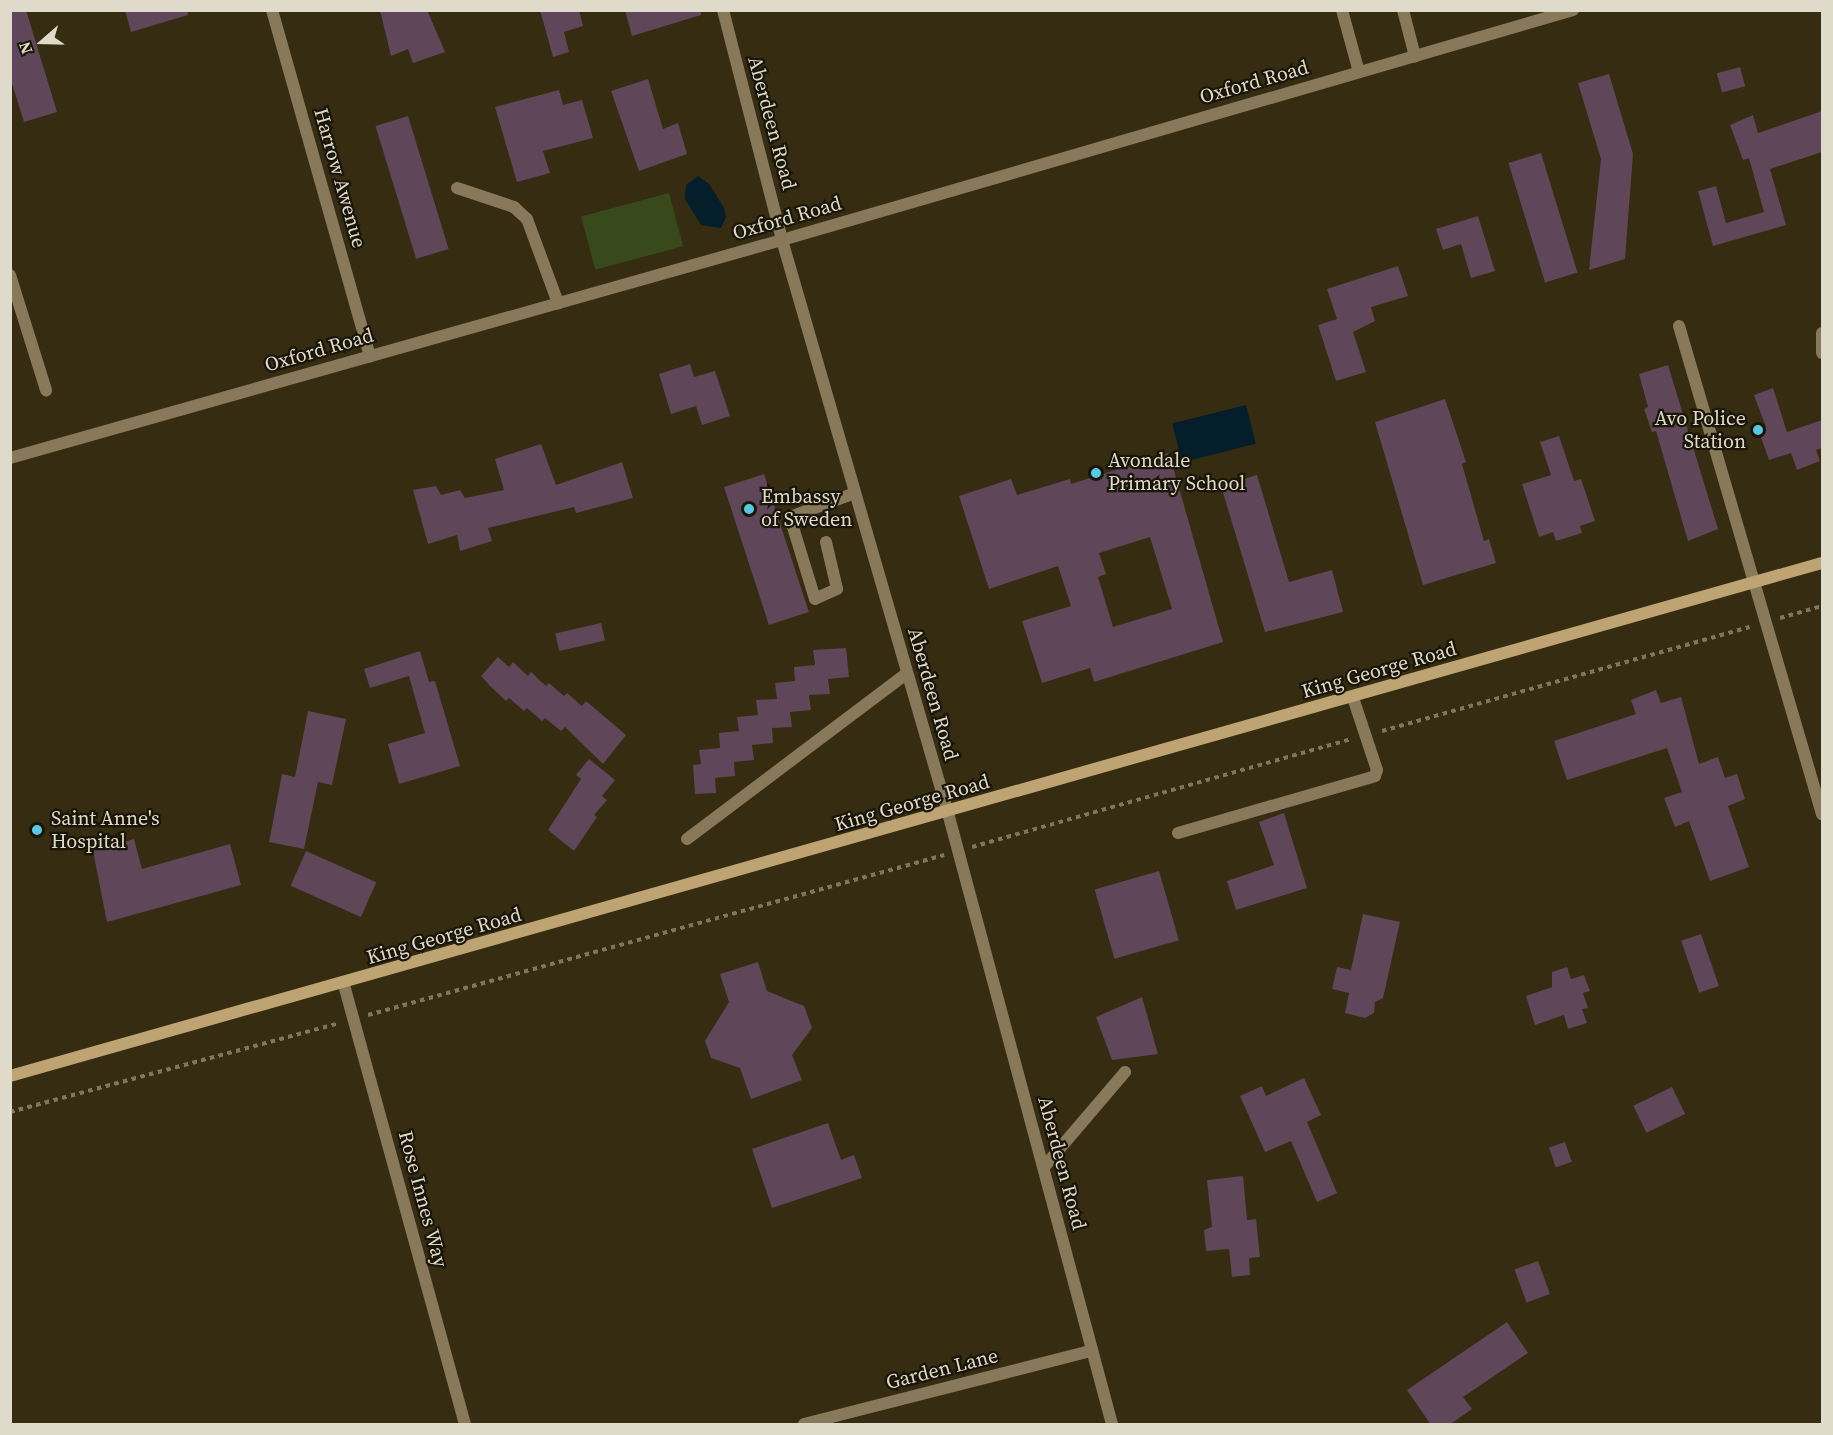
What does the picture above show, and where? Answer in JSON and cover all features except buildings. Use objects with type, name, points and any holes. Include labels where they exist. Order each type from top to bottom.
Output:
[{"type":"main road","name":"King George Road","points":[[10,1076],[948,813],[1822,563]]},
{"type":"street","name":"Harrow Awenue","points":[[272,10],[370,356]]},
{"type":"street","name":"Aberdeen Road","points":[[723,10],[782,240],[948,813],[1044,1167],[1090,1351],[1112,1425]]},
{"type":"street","points":[[1342,10],[1359,72]]},
{"type":"street","points":[[1403,10],[1415,56]]},
{"type":"street","name":"Oxford Road","points":[[10,458],[782,240],[1415,56],[1554,13],[1573,10]]},
{"type":"street","points":[[457,188],[513,207],[527,219],[558,303]]},
{"type":"street","points":[[10,275],[46,390]]},
{"type":"street","points":[[1679,326],[1822,814]]},
{"type":"street","points":[[1822,333],[1822,353]]},
{"type":"street","points":[[826,542],[837,589],[815,598],[790,517],[855,493]]},
{"type":"street","points":[[687,839],[906,674]]},
{"type":"street","points":[[1178,833],[1376,776],[1377,770],[1353,698]]},
{"type":"street","name":"Rose Innes Way","points":[[344,984],[465,1425]]},
{"type":"street","points":[[1044,1167],[1125,1072]]},
{"type":"street","name":"Garden Lane","points":[[804,1425],[1090,1351]]},
{"type":"path","points":[[10,1112],[957,851],[1822,606]]},
{"type":"green space","points":[[669,193],[683,246],[595,270],[581,217]]},
{"type":"water","points":[[698,176],[709,184],[724,208],[726,217],[721,228],[701,225],[685,199],[686,185]]},
{"type":"water","points":[[1246,405],[1256,444],[1182,462],[1172,423]]},
{"type":"place","name":"Avo Police Station","points":[[1758,430]]},
{"type":"place","name":"Avondale Primary School","points":[[1096,473]]},
{"type":"place","name":"Embassy of Sweden","points":[[749,509]]},
{"type":"place","name":"Saint Anne's Hospital","points":[[37,830]]}]
